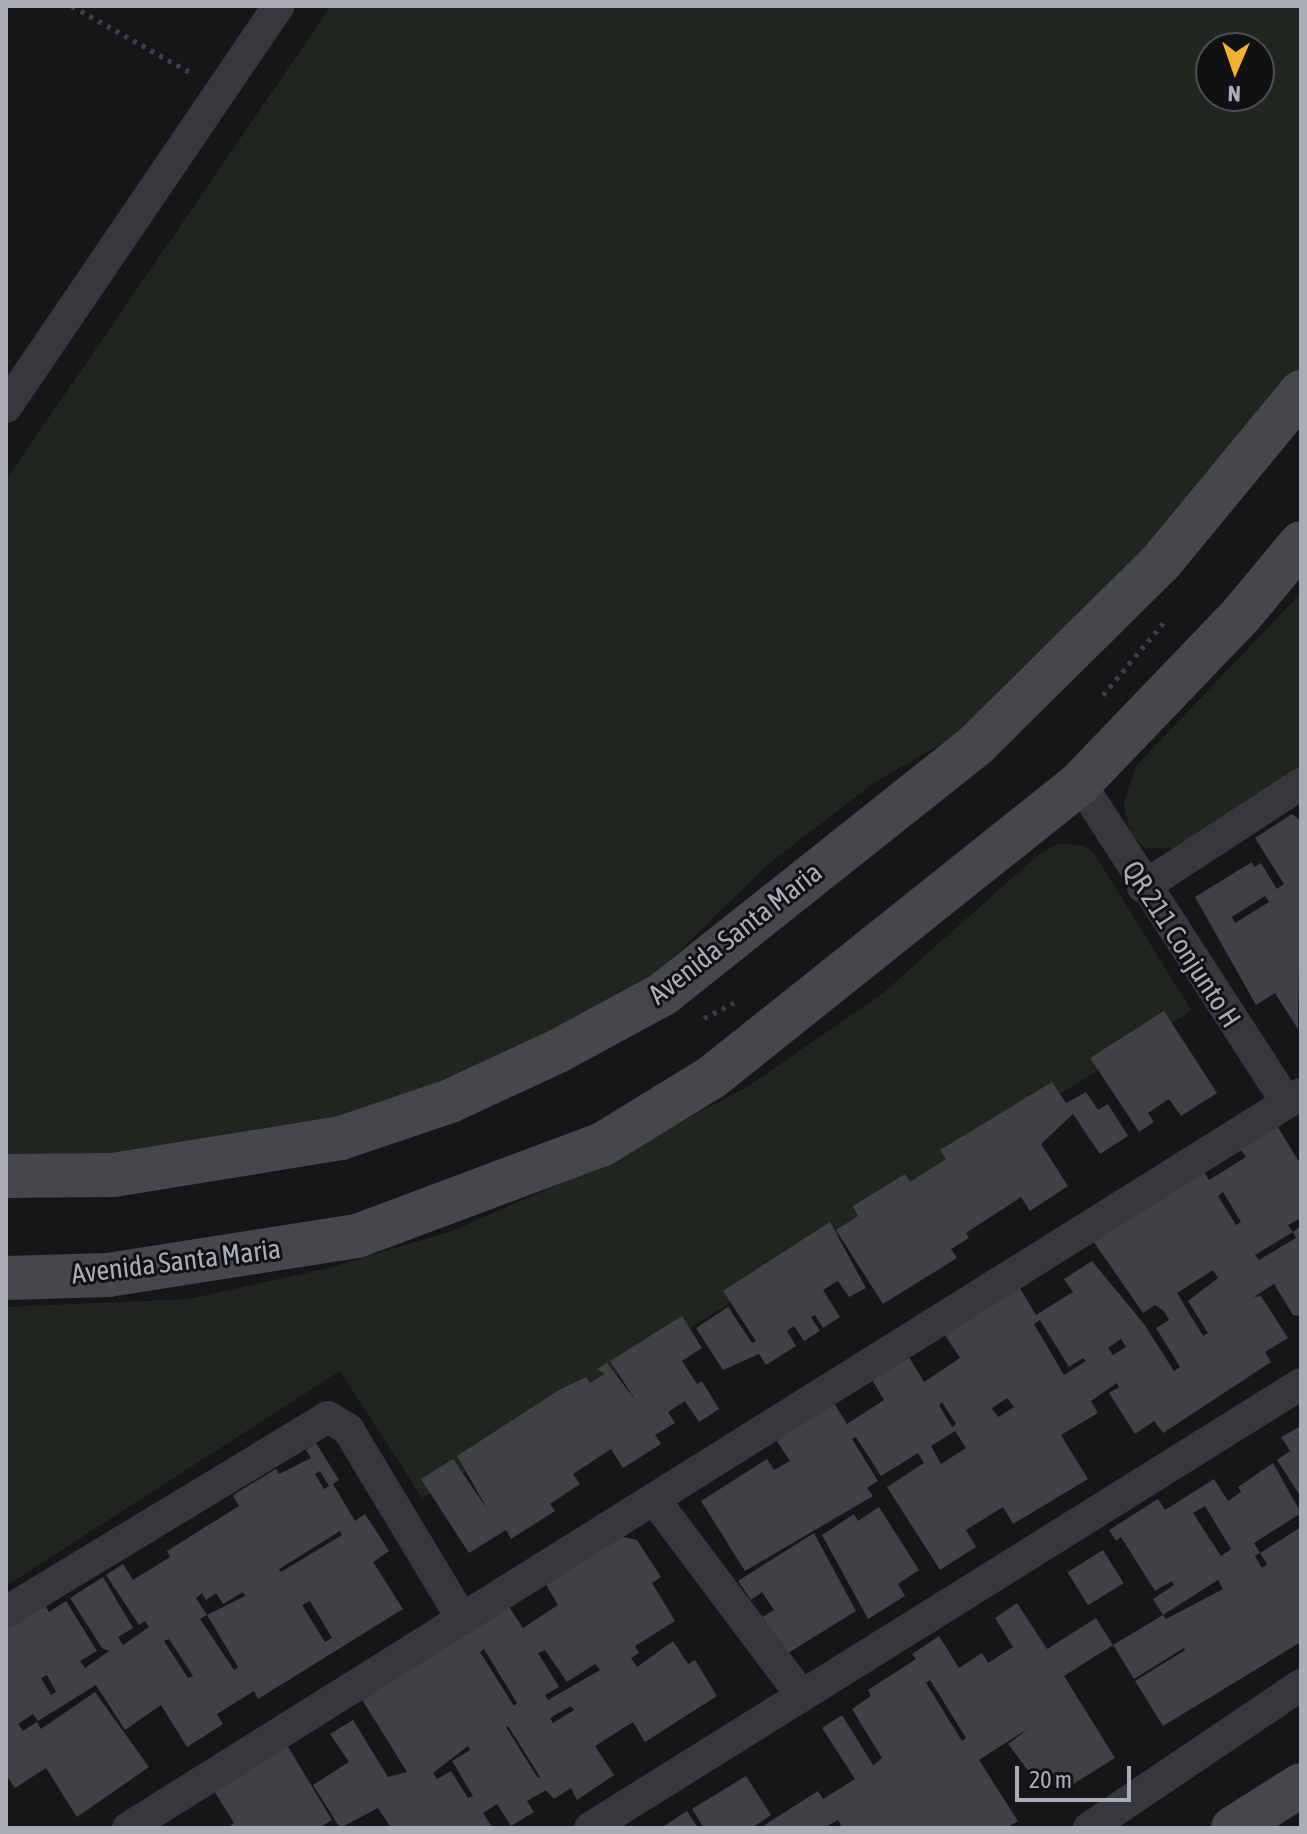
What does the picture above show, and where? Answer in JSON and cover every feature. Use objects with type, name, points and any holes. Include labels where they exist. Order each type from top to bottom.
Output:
[{"type":"main road","name":"Avenida Santa Maria","points":[[6,1176],[113,1175],[341,1138],[450,1101],[558,1051],[663,994],[977,744],[1161,562],[1301,392]]},
{"type":"main road","name":"Avenida Santa Maria","points":[[6,1278],[108,1275],[357,1236],[603,1144],[712,1077],[1080,783],[1242,614],[1301,543]]},
{"type":"main road","points":[[1233,1828],[1301,1785]]},
{"type":"street","points":[[6,407],[279,6]]},
{"type":"street","name":"QR 211 Conjunto H","points":[[1080,783],[1143,887],[1294,1099]]},
{"type":"street","points":[[1143,887],[1301,784]]},
{"type":"street","points":[[128,1828],[1294,1099]]},
{"type":"street","points":[[601,1825],[1301,1384]]},
{"type":"street","points":[[6,1612],[328,1417],[348,1429],[462,1619]]},
{"type":"street","points":[[654,1499],[802,1696]]},
{"type":"street","points":[[1089,1828],[1301,1685]]},
{"type":"path","points":[[72,6],[222,90]]},
{"type":"shaded area","points":[[331,6],[1301,6],[1301,369],[1165,533],[959,734],[872,784],[766,866],[657,973],[554,1036],[340,1121],[224,1146],[6,1162],[6,480]]},
{"type":"shaded area","points":[[1301,593],[1301,769],[1176,849],[1145,848],[1130,833],[1124,803],[1136,766]]},
{"type":"shaded area","points":[[1059,843],[1084,846],[1094,853],[1191,1010],[1182,1017],[422,1498],[340,1371],[6,1586],[6,1307],[189,1299],[332,1267],[452,1231],[584,1173],[747,1087],[882,994],[1038,855]]},
{"type":"building","points":[[1292,814],[1301,821],[1298,1029],[1275,993],[1256,1005],[1195,897],[1252,862],[1254,867],[1261,863],[1277,889],[1284,884],[1255,838]],"holes":[[[1265,896],[1269,902],[1235,923],[1232,917]]]},
{"type":"building","points":[[1164,1011],[1217,1093],[1181,1116],[1169,1099],[1148,1113],[1154,1122],[1139,1132],[1090,1058]]},
{"type":"building","points":[[1052,1082],[1066,1103],[1086,1092],[1098,1110],[1108,1104],[1128,1136],[1100,1154],[1073,1114],[1041,1144],[1068,1186],[1030,1211],[1021,1197],[966,1233],[969,1238],[951,1249],[957,1258],[883,1304],[836,1230],[858,1216],[853,1206],[905,1174],[910,1182],[946,1159],[940,1150]]},
{"type":"building","points":[[1276,1124],[1301,1165],[1301,1218],[1288,1225],[1293,1232],[1301,1226],[1301,1316],[1293,1315],[1274,1284],[1254,1297],[1261,1296],[1288,1338],[1265,1352],[1271,1362],[1163,1433],[1154,1421],[1135,1434],[1109,1393],[1119,1387],[1117,1383],[1091,1401],[1098,1413],[1061,1435],[1088,1479],[1013,1524],[1003,1507],[966,1530],[976,1547],[940,1570],[887,1487],[924,1463],[918,1453],[881,1476],[856,1437],[852,1439],[878,1481],[867,1488],[873,1496],[745,1571],[701,1501],[767,1459],[774,1470],[790,1461],[774,1437],[834,1403],[847,1424],[884,1400],[871,1378],[907,1354],[924,1382],[960,1358],[945,1335],[1018,1285],[1036,1315],[1073,1292],[1064,1279],[1092,1261],[1144,1324],[1174,1371],[1180,1367],[1156,1328],[1169,1320],[1164,1311],[1155,1305],[1143,1313],[1091,1238],[1202,1169],[1209,1180],[1246,1157],[1240,1149]],"holes":[[[1223,1192],[1241,1222],[1236,1225],[1218,1196]],[[1293,1232],[1296,1238],[1259,1260],[1255,1255]],[[1213,1270],[1218,1278],[1188,1301],[1208,1333],[1203,1336],[1177,1293]],[[1040,1320],[1069,1367],[1083,1358],[1086,1361],[1064,1375],[1034,1324]],[[1121,1339],[1126,1347],[1113,1355],[1108,1348]],[[1007,1398],[1014,1407],[998,1417],[992,1408]],[[942,1402],[956,1424],[952,1427],[939,1405]],[[955,1431],[966,1448],[941,1464],[931,1446]]]},
{"type":"building","points":[[830,1222],[866,1288],[849,1297],[838,1281],[823,1290],[840,1317],[823,1328],[815,1315],[811,1317],[820,1331],[804,1341],[794,1326],[787,1331],[796,1346],[766,1365],[759,1354],[723,1370],[696,1328],[728,1307],[752,1343],[756,1341],[723,1291]]},
{"type":"building","points":[[682,1316],[702,1348],[682,1361],[697,1384],[702,1381],[719,1409],[699,1422],[685,1401],[668,1412],[675,1423],[655,1435],[661,1444],[623,1468],[611,1449],[573,1474],[580,1484],[550,1504],[555,1511],[511,1539],[506,1530],[469,1553],[421,1479],[453,1459],[488,1510],[457,1456],[559,1390],[586,1377],[590,1383],[605,1374],[597,1369],[607,1363],[636,1401],[610,1361]]},
{"type":"building","points":[[1301,1426],[1301,1497],[1277,1460],[1290,1451],[1281,1437]]},
{"type":"building","points":[[316,1443],[339,1480],[333,1484],[355,1521],[365,1514],[389,1551],[373,1562],[403,1609],[258,1699],[254,1691],[217,1714],[223,1724],[187,1747],[161,1705],[125,1730],[96,1685],[38,1721],[33,1714],[18,1724],[23,1731],[37,1722],[41,1729],[95,1692],[149,1767],[77,1817],[46,1768],[15,1788],[6,1775],[6,1625],[41,1599],[49,1612],[66,1601],[97,1651],[80,1661],[85,1668],[109,1651],[102,1648],[70,1598],[103,1577],[133,1628],[118,1637],[123,1645],[149,1627],[145,1621],[139,1625],[106,1575],[123,1564],[133,1580],[170,1557],[167,1551],[239,1506],[233,1496],[238,1492],[276,1469],[279,1474],[311,1458],[306,1450]],"holes":[[[320,1471],[329,1486],[324,1489],[315,1474]],[[340,1531],[342,1535],[281,1572],[279,1569]],[[243,1592],[245,1596],[207,1615],[196,1598],[202,1593],[206,1600],[216,1593],[223,1604]],[[310,1601],[332,1638],[325,1642],[302,1605]],[[207,1615],[238,1667],[234,1670],[200,1619]],[[169,1639],[193,1676],[188,1678],[164,1641]],[[47,1675],[56,1692],[51,1695],[41,1678]]]},
{"type":"building","points":[[1273,1463],[1301,1513],[1254,1543],[1260,1553],[1301,1527],[1301,1642],[1163,1726],[1135,1681],[1184,1648],[1134,1679],[1113,1645],[1163,1615],[1153,1599],[1174,1585],[1172,1581],[1155,1591],[1121,1537],[1116,1541],[1109,1530],[1158,1499],[1165,1510],[1214,1479],[1228,1501],[1241,1492],[1238,1487]],"holes":[[[1205,1506],[1231,1549],[1221,1556],[1193,1513]],[[1260,1553],[1267,1564],[1262,1568],[1255,1556]],[[1218,1580],[1223,1589],[1166,1619],[1163,1615]]]},
{"type":"building","points":[[879,1507],[919,1570],[898,1584],[905,1596],[868,1619],[822,1535],[854,1514],[858,1521]]},
{"type":"building","points":[[814,1533],[856,1611],[780,1658],[756,1621],[774,1610],[762,1592],[751,1600],[738,1581]]},
{"type":"building","points":[[619,1536],[637,1540],[661,1577],[652,1583],[675,1621],[635,1646],[639,1653],[631,1658],[637,1667],[673,1641],[688,1664],[695,1660],[717,1696],[645,1742],[633,1722],[595,1746],[614,1775],[577,1800],[571,1788],[554,1799],[546,1790],[527,1801],[534,1812],[511,1826],[497,1804],[483,1813],[493,1828],[391,1828],[378,1808],[340,1828],[313,1785],[349,1762],[330,1734],[353,1720],[388,1777],[407,1772],[361,1698],[509,1607],[523,1628],[558,1605],[545,1583]],"holes":[[[484,1649],[517,1703],[514,1706],[480,1652]],[[545,1650],[567,1682],[595,1664],[600,1670],[548,1700],[545,1695],[559,1687],[538,1653]],[[571,1706],[574,1710],[553,1723],[550,1718]],[[506,1727],[540,1777],[538,1778]],[[468,1746],[470,1750],[452,1761],[473,1796],[468,1798],[451,1771],[437,1779],[433,1773]]]},
{"type":"building","points":[[1103,1550],[1124,1583],[1088,1605],[1067,1572]]},
{"type":"building","points":[[1017,1603],[1047,1649],[1096,1618],[1113,1645],[1064,1676],[1115,1758],[1067,1788],[1061,1779],[1044,1792],[1008,1744],[1029,1728],[979,1760],[1018,1821],[1006,1828],[836,1828],[841,1825],[838,1820],[824,1828],[760,1828],[818,1791],[823,1799],[855,1779],[822,1728],[842,1715],[873,1765],[882,1758],[852,1709],[871,1696],[868,1690],[916,1659],[912,1654],[939,1636],[959,1668],[982,1653],[988,1663],[1013,1647],[995,1618]],"holes":[[[930,1680],[966,1738],[962,1741],[926,1683]]]},
{"type":"building","points":[[287,1745],[332,1820],[319,1828],[226,1828],[234,1823],[214,1791]]},
{"type":"building","points":[[746,1776],[771,1815],[752,1828],[704,1828],[692,1809]]},
{"type":"building","points":[[687,1811],[698,1828],[661,1828]]}]
